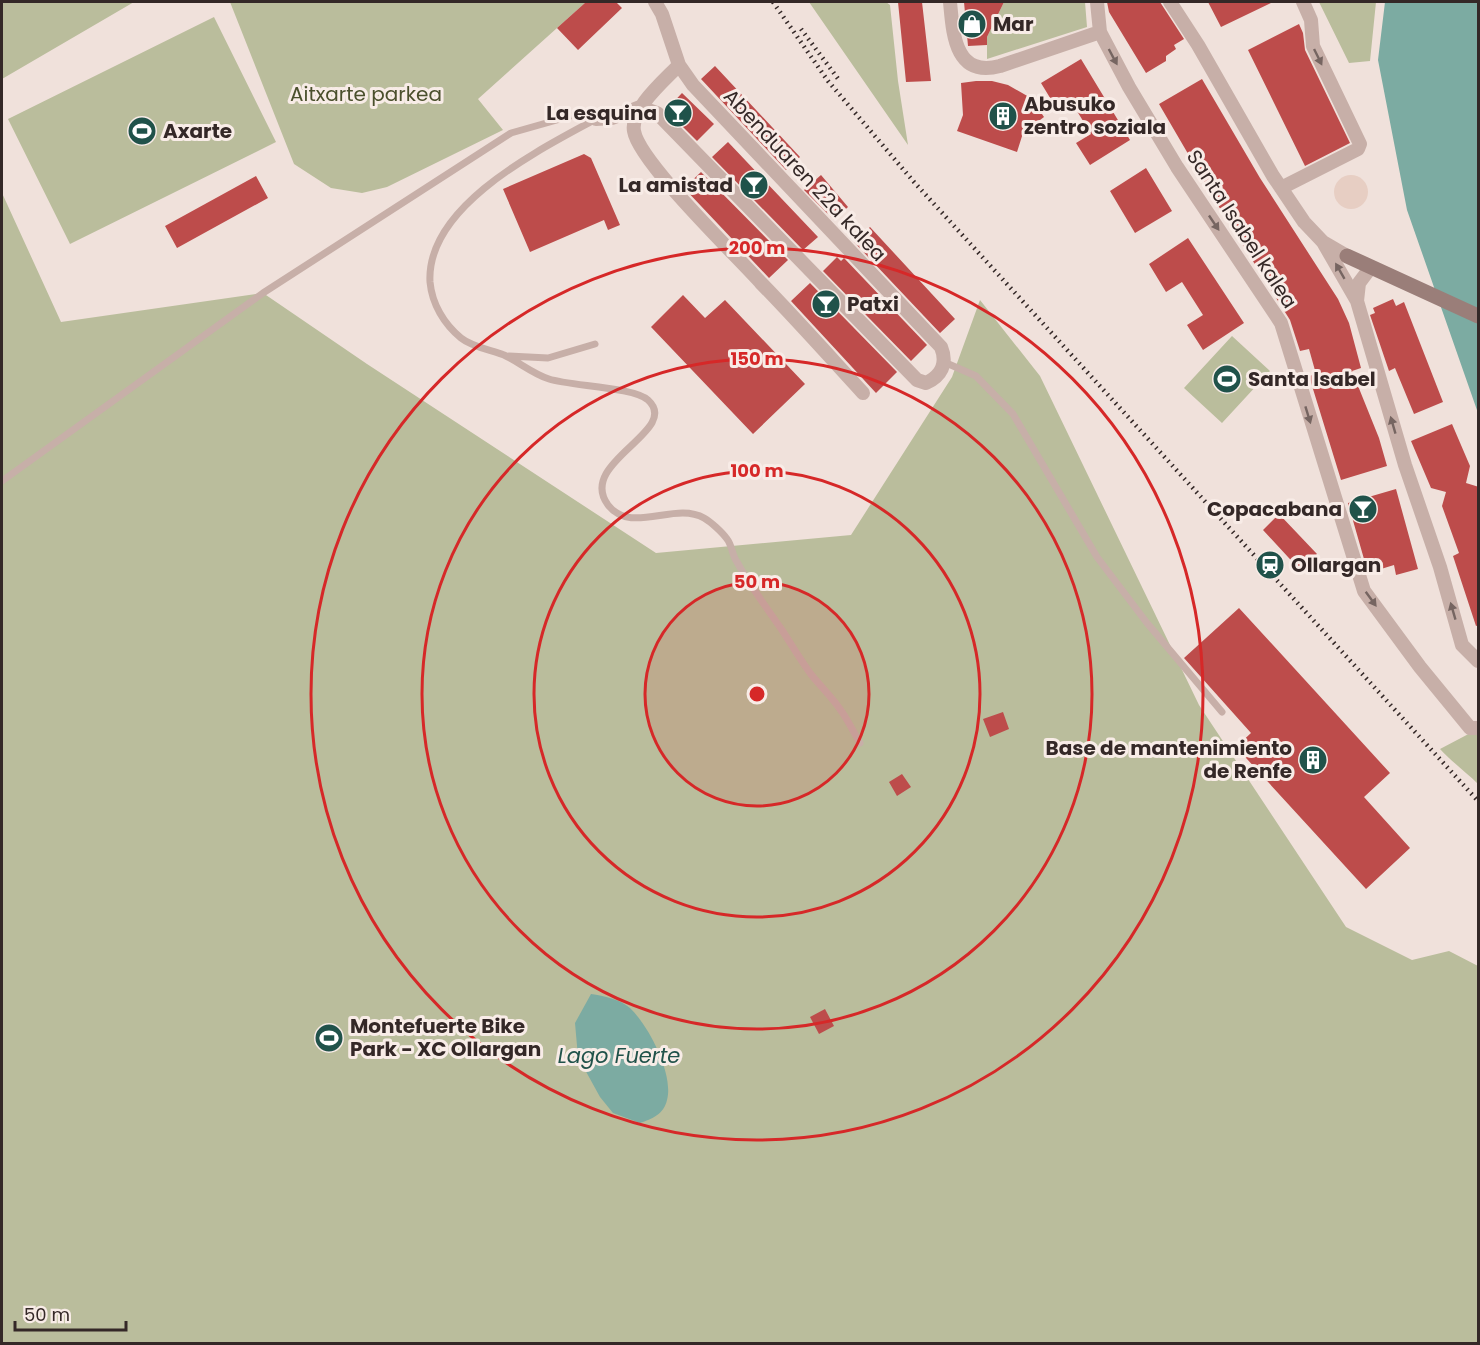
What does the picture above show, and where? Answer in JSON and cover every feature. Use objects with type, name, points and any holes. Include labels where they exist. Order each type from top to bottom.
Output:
[{"type":"street","name":"Abenduaren 22a kalea","points":[[656,2],[679,65],[693,85],[941,347],[944,362]]},
{"type":"street","points":[[950,2],[953,37],[960,54],[969,63],[986,68],[1000,66],[1100,32]]},
{"type":"street","name":"Santa Isabel kalea","points":[[1097,2],[1100,32],[1129,87],[1177,167],[1281,323],[1365,591],[1420,667],[1470,728],[1479,728]]},
{"type":"street","points":[[1170,2],[1281,188],[1304,222],[1323,242],[1358,301],[1405,465],[1440,567],[1462,645],[1479,661]]},
{"type":"street","points":[[1281,188],[1358,149],[1360,144],[1313,46],[1311,20],[1303,2]]},
{"type":"street","points":[[679,65],[640,108],[633,128],[637,142],[668,184],[863,393]]},
{"type":"street","points":[[596,119],[612,118],[640,108],[657,113],[917,380],[926,383],[934,379],[940,373],[944,362]]},
{"type":"street","points":[[1323,242],[1347,256],[1479,316]]},
{"type":"street","points":[[1358,301],[1359,283],[1375,269]]},
{"type":"lane","points":[[2,481],[263,292],[511,133],[578,114],[596,119]]},
{"type":"lane","points":[[596,119],[540,150],[486,185],[456,216],[430,260],[431,295],[439,313],[463,340],[506,356],[549,379],[634,394],[648,400],[655,411],[655,419],[649,430],[622,453],[604,476],[602,490],[607,504],[618,514],[632,519],[679,513],[704,517],[727,539],[736,561],[812,675],[843,713],[860,743]]},
{"type":"lane","points":[[506,356],[548,358],[594,344]]},
{"type":"lane","points":[[944,362],[976,376],[1013,414],[1097,557],[1147,623],[1222,712]]},
{"type":"green space","points":[[2,2],[134,2],[2,79]]},
{"type":"green space","name":"Aitxarte parkea","points":[[230,2],[586,2],[478,99],[503,130],[387,187],[362,193],[331,188],[294,164]]},
{"type":"green space","points":[[809,2],[886,2],[890,5],[908,145]]},
{"type":"green space","points":[[1004,2],[1085,2],[1087,27],[987,59],[987,37]]},
{"type":"green space","points":[[1319,2],[1376,2],[1370,61],[1349,63]]},
{"type":"green space","name":"Axarte","points":[[214,17],[276,142],[70,244],[8,119]]},
{"type":"green space","points":[[2,193],[61,322],[263,293],[367,364],[656,553],[851,535],[952,377],[980,300],[1040,376],[1199,705],[1346,927],[1412,960],[1449,951],[1478,966],[1478,1343],[2,1343]]},
{"type":"green space","name":"Santa Isabel","points":[[1232,336],[1270,371],[1222,423],[1184,388]]},
{"type":"green space","points":[[1478,729],[1478,784],[1440,749]]},
{"type":"shaded area","points":[[1351,175],[1363,180],[1368,192],[1363,204],[1351,209],[1339,204],[1334,192],[1339,180]]},
{"type":"water","points":[[1385,2],[1478,2],[1478,413],[1407,210],[1378,60]]},
{"type":"water","name":"Lago Fuerte","points":[[591,994],[617,1000],[630,1008],[645,1026],[658,1051],[667,1078],[667,1100],[660,1112],[649,1120],[640,1123],[613,1113],[600,1097],[578,1057],[575,1023]]},
{"type":"building","points":[[586,2],[616,2],[622,8],[578,50],[557,28]]},
{"type":"building","points":[[898,2],[922,2],[931,81],[906,82]]},
{"type":"building","points":[[964,2],[1004,2],[987,37],[987,45],[968,46]]},
{"type":"building","points":[[1107,2],[1160,2],[1184,39],[1174,45],[1176,49],[1166,56],[1166,61],[1146,73],[1109,12]]},
{"type":"building","points":[[1208,2],[1273,2],[1221,27]]},
{"type":"building","points":[[1299,24],[1303,33],[1305,50],[1350,143],[1305,166],[1248,50]]},
{"type":"building","points":[[1081,59],[1130,140],[1090,165],[1076,143],[1091,134],[1069,98],[1055,106],[1041,83]]},
{"type":"building","points":[[715,66],[800,157],[786,170],[701,79]]},
{"type":"building","points":[[1202,79],[1260,178],[1338,299],[1349,323],[1361,368],[1352,371],[1379,438],[1387,466],[1341,480],[1309,376],[1316,374],[1309,349],[1300,351],[1290,320],[1222,212],[1159,104]]},
{"type":"building","name":"Abusuko zentro soziala","points":[[992,81],[1008,85],[1050,109],[1042,114],[1044,117],[1023,133],[1017,152],[957,131],[963,115],[961,83]]},
{"type":"building","points":[[682,93],[714,124],[697,141],[666,110]]},
{"type":"building","points":[[728,142],[818,237],[803,250],[712,157]]},
{"type":"building","points":[[584,154],[591,158],[620,225],[608,230],[604,220],[530,252],[503,189]]},
{"type":"building","points":[[1146,168],[1172,211],[1135,233],[1110,191]]},
{"type":"building","points":[[701,172],[788,260],[769,278],[684,188]]},
{"type":"building","points":[[821,175],[848,207],[834,220],[804,190]]},
{"type":"building","points":[[256,176],[268,198],[177,248],[165,226]]},
{"type":"building","points":[[870,227],[955,319],[940,333],[854,242]]},
{"type":"building","points":[[1188,238],[1244,323],[1203,350],[1187,325],[1203,315],[1182,282],[1166,292],[1149,264]]},
{"type":"building","points":[[837,257],[841,261],[844,258],[927,345],[911,361],[823,271]]},
{"type":"building","points":[[810,283],[897,372],[876,393],[791,301]]},
{"type":"building","points":[[683,295],[705,318],[725,300],[805,384],[753,434],[651,327]]},
{"type":"building","points":[[1393,299],[1396,306],[1404,302],[1443,402],[1414,414],[1395,368],[1389,371],[1370,315],[1375,313],[1373,308]]},
{"type":"building","points":[[1452,424],[1470,466],[1466,483],[1479,487],[1479,625],[1476,626],[1453,556],[1459,553],[1442,506],[1446,492],[1431,488],[1411,441]]},
{"type":"building","points":[[1396,489],[1418,569],[1396,575],[1394,565],[1368,573],[1348,503]]},
{"type":"building","points":[[1279,514],[1317,554],[1300,570],[1263,530]]},
{"type":"building","name":"Base de mantenimiento de Renfe","points":[[1239,608],[1390,773],[1364,797],[1410,848],[1366,889],[1236,747],[1251,733],[1184,658]]},
{"type":"building","points":[[1003,712],[1009,729],[990,737],[983,719]]},
{"type":"building","points":[[902,774],[911,787],[897,796],[889,782]]},
{"type":"building","points":[[825,1009],[834,1026],[819,1034],[810,1017]]},
{"type":"railway","points":[[773,2],[828,81],[914,182],[1478,801]]},
{"type":"railway","points":[[801,29],[839,80]]},
{"type":"place","name":"Mar","points":[[972,24]]},
{"type":"place","name":"La esquina","points":[[678,113]]},
{"type":"place","name":"Abusuko zentro soziala","points":[[1003,116]]},
{"type":"place","name":"Axarte","points":[[142,131]]},
{"type":"place","name":"La amistad","points":[[754,185]]},
{"type":"place","name":"Patxi","points":[[826,304]]},
{"type":"place","name":"Santa Isabel","points":[[1227,379]]},
{"type":"place","name":"Copacabana","points":[[1363,509]]},
{"type":"place","name":"Ollargan","points":[[1270,565]]},
{"type":"place","name":"Base de mantenimiento de Renfe","points":[[1313,760]]},
{"type":"place","name":"Montefuerte Bike Park - XC Ollargan","points":[[329,1038]]}]
